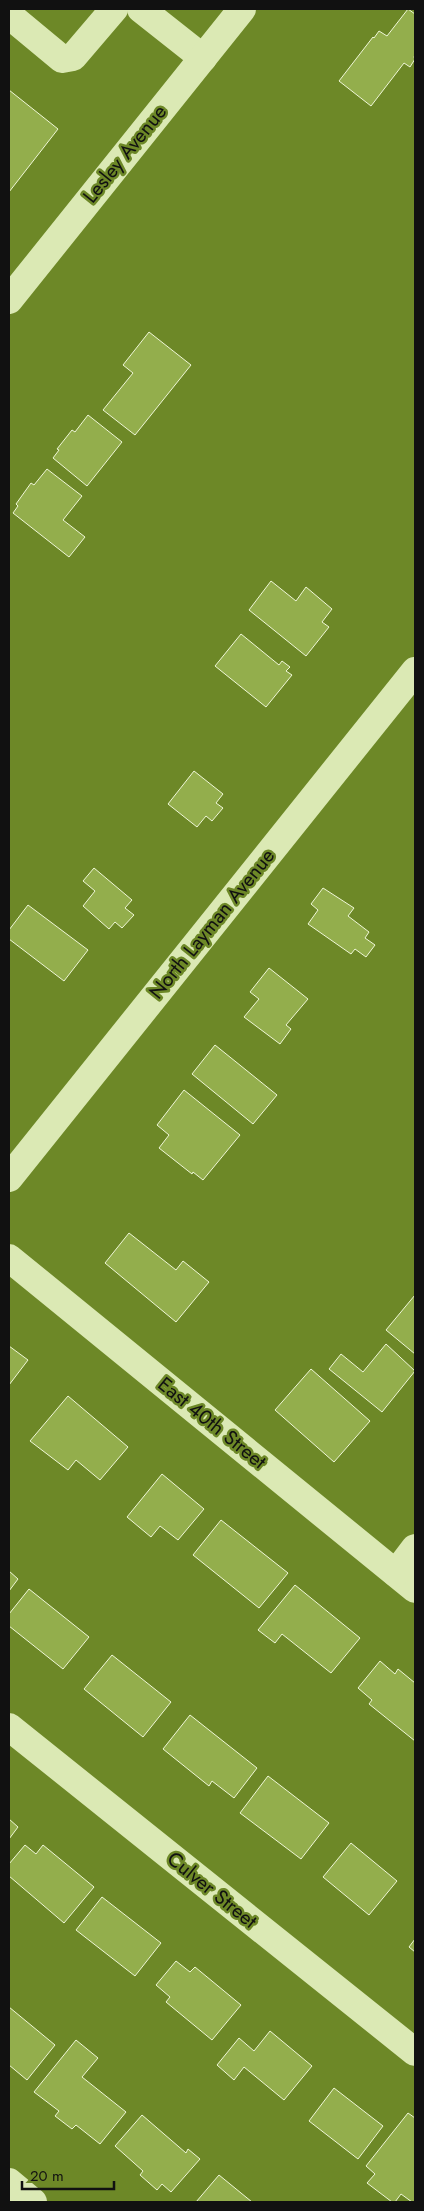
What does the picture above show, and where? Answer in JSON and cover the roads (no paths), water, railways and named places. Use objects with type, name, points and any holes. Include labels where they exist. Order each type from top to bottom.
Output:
[{"type":"street","points":[[9,15],[62,59],[73,57],[114,9]]},
{"type":"street","points":[[141,9],[203,58]]},
{"type":"street","name":"Lesley Avenue","points":[[9,300],[242,9]]},
{"type":"street","name":"North Layman Avenue","points":[[9,1178],[415,671]]},
{"type":"street","name":"East 40th Street","points":[[9,1258],[406,1581]]},
{"type":"street","points":[[406,1581],[415,1548]]},
{"type":"street","name":"Culver Street","points":[[9,1727],[415,2052]]},
{"type":"street","points":[[9,2182],[33,2202]]}]
